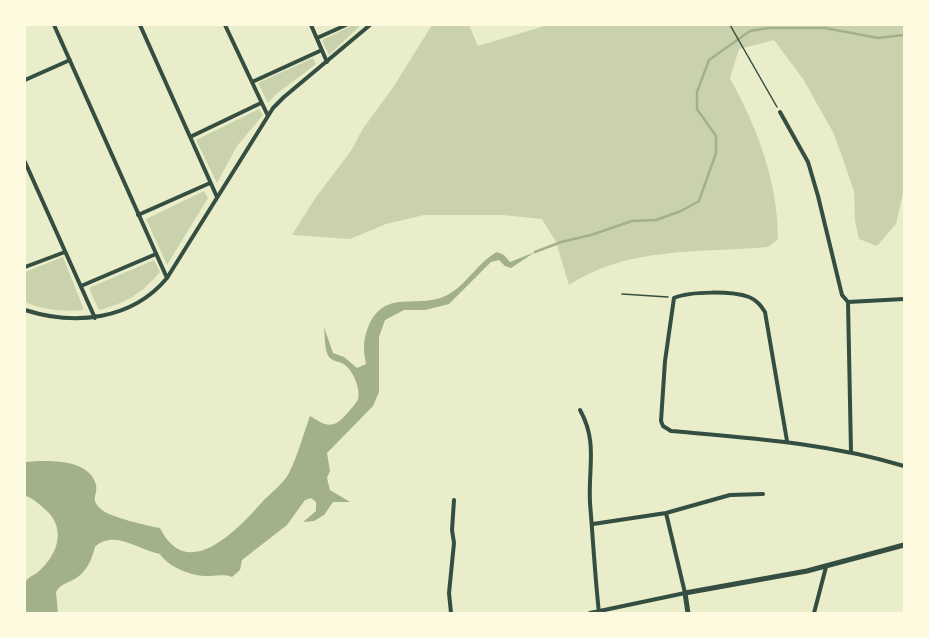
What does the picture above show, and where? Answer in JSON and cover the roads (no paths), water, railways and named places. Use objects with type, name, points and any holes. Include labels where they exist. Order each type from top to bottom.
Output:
[{"type":"street","points":[[54,25],[167,278]]},
{"type":"street","points":[[140,25],[217,198]]},
{"type":"street","points":[[225,25],[268,116]]},
{"type":"street","points":[[311,25],[327,62]]},
{"type":"street","points":[[317,38],[346,25]]},
{"type":"street","points":[[25,310],[52,317],[71,319],[95,318],[136,304],[153,294],[167,278],[268,116],[284,97],[370,25]]},
{"type":"street","points":[[252,82],[322,50]]},
{"type":"street","points":[[25,80],[70,60]]},
{"type":"street","points":[[190,137],[261,103]]},
{"type":"street","points":[[780,112],[808,162],[818,196],[842,295],[848,302],[851,452]]},
{"type":"street","points":[[25,162],[95,318]]},
{"type":"street","points":[[138,215],[210,183]]},
{"type":"street","points":[[25,268],[65,252]]},
{"type":"street","points":[[81,286],[156,254]]},
{"type":"street","points":[[787,441],[765,312],[759,303],[750,297],[740,295],[689,294],[674,298],[665,361],[661,421],[663,426],[671,431],[787,441],[851,452],[904,466]]},
{"type":"street","points":[[848,302],[904,299]]},
{"type":"street","points":[[580,410],[587,423],[591,437],[592,454],[590,502],[599,612]]},
{"type":"street","points":[[593,524],[666,513],[730,495],[763,494]]},
{"type":"street","points":[[451,613],[449,592],[454,549],[454,500]]},
{"type":"street","points":[[666,513],[685,593],[688,613]]},
{"type":"street","points":[[590,613],[685,593],[826,567],[904,545]]},
{"type":"street","points":[[814,613],[826,567]]},
{"type":"waterway","points":[[535,252],[561,242],[591,235],[632,221],[656,220],[681,211],[699,201],[716,153],[716,136],[697,109],[697,92],[709,60],[750,31],[768,28],[825,28],[878,38],[904,35]]}]
